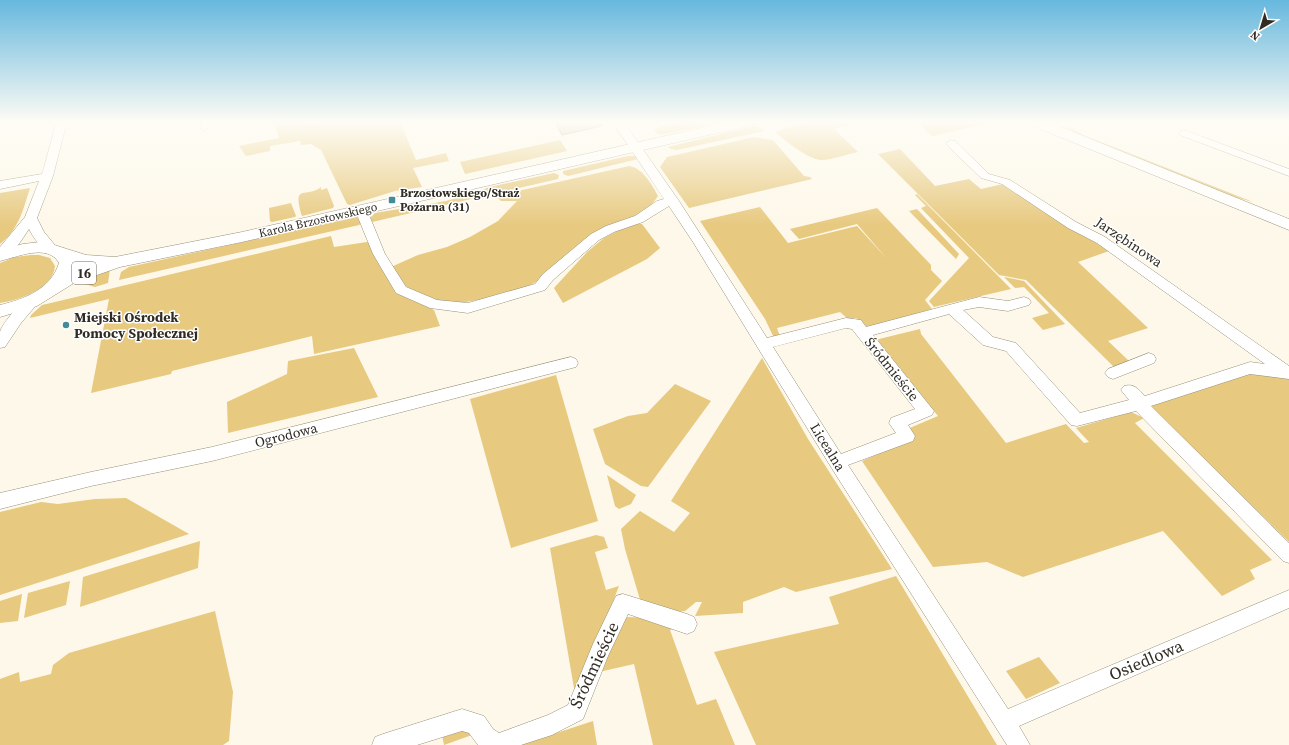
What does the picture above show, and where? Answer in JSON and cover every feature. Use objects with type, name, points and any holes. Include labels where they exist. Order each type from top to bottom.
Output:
[{"type":"main road","name":"Karola Brzostowskiego","points":[[53,287],[68,279],[117,262],[168,253],[602,156]]},
{"type":"main road","points":[[1122,156],[1289,225]]},
{"type":"main road","name":"Karola Brzostowskiego","points":[[0,256],[32,248],[58,252],[86,260],[117,262]]},
{"type":"main road","points":[[0,311],[18,307],[33,300],[53,287],[64,275],[66,269],[65,258],[58,252]]},
{"type":"street","points":[[0,256],[31,218],[47,176],[53,156]]},
{"type":"street","name":"Licealna","points":[[641,156],[673,201],[837,462],[1019,745]]},
{"type":"street","name":"Jarzębinowa","points":[[964,156],[985,176],[1006,182],[1072,224],[1101,240],[1289,373]]},
{"type":"street","points":[[1243,156],[1289,173]]},
{"type":"street","points":[[0,185],[47,176]]},
{"type":"street","points":[[361,210],[379,254],[390,274],[402,290],[435,305],[468,308],[540,287],[548,277],[594,237],[610,229],[639,219],[661,204],[673,201]]},
{"type":"street","points":[[31,218],[38,234],[58,252]]},
{"type":"street","points":[[0,343],[16,319],[33,300]]},
{"type":"street","points":[[863,333],[979,302],[1008,306],[1024,302]]},
{"type":"street","points":[[952,308],[988,341],[1011,347],[1072,422],[1140,403],[1250,368],[1289,373]]},
{"type":"street","name":"Śródmieście","points":[[764,344],[846,323],[856,324],[926,411],[897,423],[907,436],[837,462]]},
{"type":"street","points":[[1113,373],[1148,359]]},
{"type":"street","name":"Ogrodowa","points":[[0,501],[98,478],[212,454],[571,363]]},
{"type":"street","points":[[1129,390],[1289,555]]},
{"type":"street","name":"Osiedlowa","points":[[1004,722],[1289,599]]},
{"type":"street","name":"Śródmieście","points":[[496,745],[516,736],[552,724],[576,712],[600,651],[623,603],[687,624]]},
{"type":"street","points":[[383,745],[462,720],[476,724],[485,737],[496,745]]},
{"type":"shaded area","points":[[324,156],[414,156],[416,160],[434,156],[447,156],[449,161],[413,168],[422,187],[395,191],[350,205],[347,204]]},
{"type":"shaded area","points":[[488,156],[546,156],[465,174],[460,162]]},
{"type":"shaded area","points":[[628,156],[634,156],[638,159],[568,176],[563,174],[563,171]]},
{"type":"shaded area","points":[[787,156],[804,176],[812,179],[689,208],[660,167],[667,157]]},
{"type":"shaded area","points":[[809,156],[843,156],[821,160]]},
{"type":"shaded area","points":[[880,156],[906,156],[935,186],[969,179],[981,189],[1003,184],[1109,251],[1078,262],[1148,328],[1108,341],[1129,361],[1114,367],[1026,280],[999,275]]},
{"type":"shaded area","points":[[1132,156],[1136,156],[1253,202],[1230,196]]},
{"type":"shaded area","points":[[629,166],[634,167],[643,173],[658,196],[650,207],[640,214],[613,224],[538,281],[524,288],[485,299],[452,304],[430,300],[404,285],[391,267],[418,255],[447,247],[470,237],[498,221],[517,201],[501,201],[496,196]]},
{"type":"shaded area","points":[[554,173],[559,175],[558,179],[372,222],[370,218],[375,213],[446,201],[489,187]]},
{"type":"shaded area","points":[[321,187],[321,190],[327,188],[334,206],[333,208],[302,216],[299,205],[300,195]]},
{"type":"shaded area","points":[[30,188],[20,219],[12,232],[0,244],[0,193]]},
{"type":"shaded area","points":[[917,194],[1011,289],[934,307],[929,301],[969,258],[921,208],[926,206],[915,195]]},
{"type":"shaded area","points":[[291,203],[296,216],[295,217],[272,222],[270,221],[269,208]]},
{"type":"shaded area","points":[[760,207],[788,243],[857,226],[888,260],[857,224],[799,239],[790,229],[877,208],[931,265],[931,270],[942,281],[925,300],[932,309],[873,326],[866,326],[856,318],[848,319],[840,312],[777,328],[780,337],[774,338],[765,319],[700,221]]},
{"type":"shaded area","points":[[917,209],[959,254],[956,259],[909,211]]},
{"type":"shaded area","points":[[357,217],[362,223],[359,225],[119,280],[121,272],[129,267]]},
{"type":"shaded area","points":[[630,224],[642,224],[660,248],[647,259],[563,303],[554,288],[587,252],[604,238]]},
{"type":"shaded area","points":[[331,236],[334,247],[367,242],[372,245],[400,293],[434,310],[440,326],[314,354],[312,336],[172,371],[171,374],[91,393],[109,299],[30,318],[31,315],[42,305]]},
{"type":"shaded area","points":[[39,255],[50,258],[55,266],[53,274],[42,287],[34,292],[0,303],[0,263],[15,257]]},
{"type":"shaded area","points":[[110,269],[108,283],[95,287],[85,284],[84,276]]},
{"type":"shaded area","points":[[1004,277],[1024,281],[1065,324],[1043,330],[1032,318],[1049,313],[1024,287],[1015,288]]},
{"type":"shaded area","points":[[920,329],[921,334],[1006,443],[1066,424],[1084,443],[1089,442],[1076,428],[1131,412],[1144,418],[1135,423],[1272,560],[1250,570],[1255,579],[1222,596],[1163,531],[1023,577],[987,562],[933,567],[862,461],[901,444],[905,430],[938,416],[875,340]]},
{"type":"shaded area","points":[[354,348],[378,397],[228,433],[227,402],[287,374],[288,361]]},
{"type":"shaded area","points":[[762,358],[808,439],[892,569],[796,592],[784,587],[743,602],[743,613],[695,616],[702,602],[696,602],[685,611],[662,614],[641,603],[625,549],[621,529],[640,511],[674,532],[690,513],[671,501]]},
{"type":"shaded area","points":[[1250,368],[1289,374],[1289,542],[1148,404]]},
{"type":"shaded area","points":[[556,375],[598,521],[511,548],[470,399]]},
{"type":"shaded area","points":[[675,384],[711,401],[648,487],[641,486],[605,464],[593,429],[628,416],[647,413]]},
{"type":"shaded area","points":[[607,475],[636,495],[631,504],[619,509],[615,506]]},
{"type":"shaded area","points":[[126,498],[189,534],[0,595],[0,512],[41,502],[58,504],[95,499]]},
{"type":"shaded area","points":[[596,535],[604,537],[608,548],[595,552],[606,590],[619,586],[589,664],[575,694],[550,548]]},
{"type":"shaded area","points":[[200,541],[198,568],[80,607],[83,577]]},
{"type":"shaded area","points":[[896,576],[997,745],[756,745],[714,652],[839,624],[829,597]]},
{"type":"shaded area","points":[[70,581],[66,605],[24,618],[28,593]]},
{"type":"shaded area","points":[[22,594],[18,621],[0,623],[0,601]]},
{"type":"shaded area","points":[[215,611],[233,692],[229,741],[223,745],[0,745],[0,679],[19,672],[20,682],[51,674],[53,665],[69,653]]},
{"type":"shaded area","points":[[628,617],[668,619],[687,624],[670,630],[697,705],[716,699],[735,745],[653,745],[634,664],[599,672],[622,620]]},
{"type":"shaded area","points":[[1039,657],[1060,683],[1026,699],[1006,671]]},
{"type":"shaded area","points":[[593,721],[597,745],[520,745]]},
{"type":"shaded area","points":[[463,728],[468,730],[472,735],[444,745],[442,735]]},
{"type":"place","name":"Brzostowskiego/Straż Pożarna (31)","points":[[392,200]]},
{"type":"place","name":"Miejski Ośrodek Pomocy Społecznej","points":[[66,325]]}]
